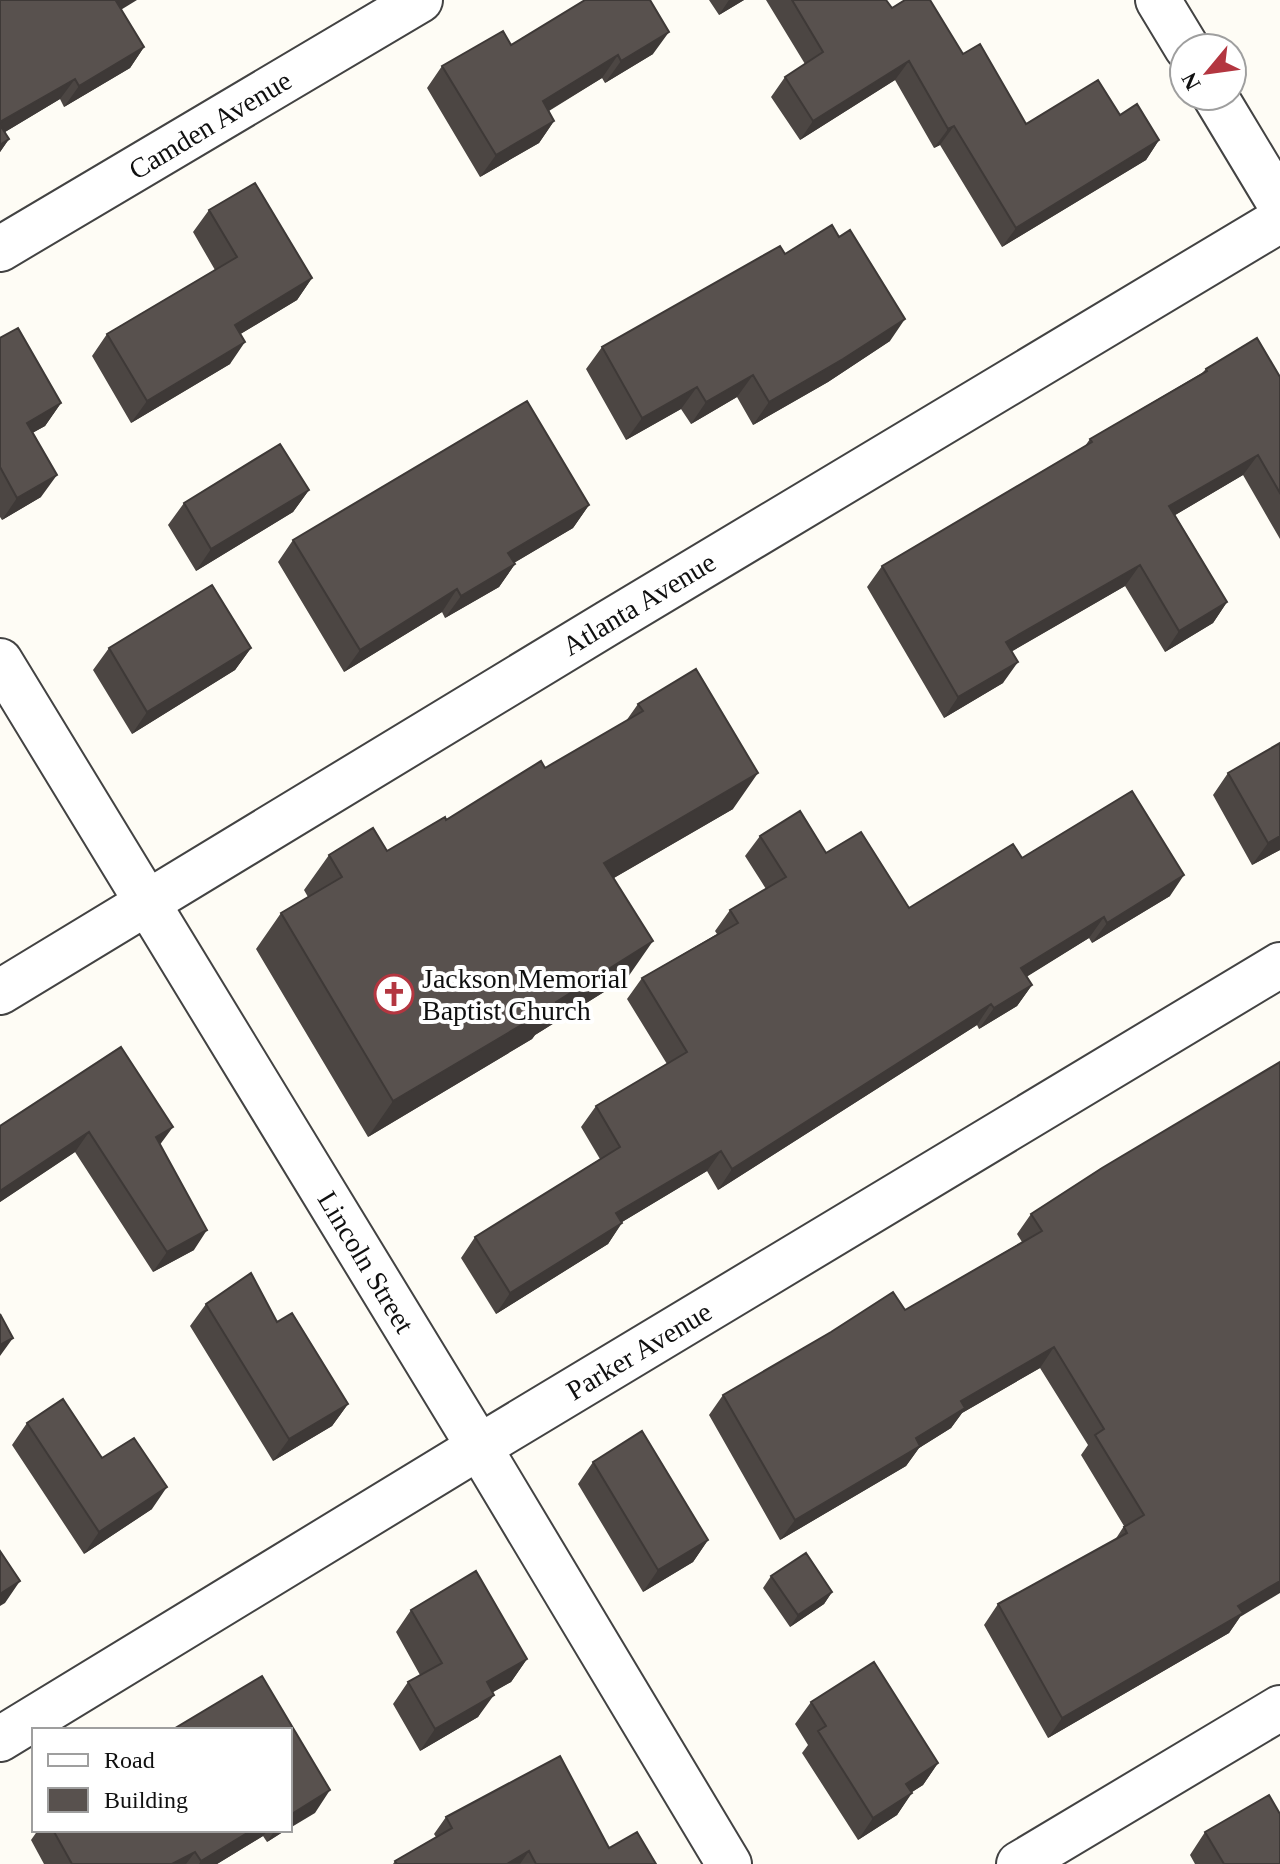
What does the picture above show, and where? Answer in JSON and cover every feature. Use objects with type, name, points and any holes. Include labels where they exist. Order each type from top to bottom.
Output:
[{"type":"street","name":"Camden Avenue","points":[[0,249],[420,0]]},
{"type":"street","points":[[1158,0],[1177,32]]},
{"type":"street","points":[[1225,112],[1280,204]]},
{"type":"street","name":"Atlanta Avenue","points":[[0,992],[1280,220]]},
{"type":"street","name":"Lincoln Street","points":[[0,661],[729,1864]]},
{"type":"street","name":"Parker Avenue","points":[[0,1739],[1280,965]]},
{"type":"street","points":[[1019,1864],[1280,1708]]},
{"type":"building","points":[[0,0],[117,0],[144,47],[79,86],[75,79],[0,122]]},
{"type":"building","points":[[585,0],[650,0],[669,32],[621,61],[618,55],[543,101],[554,121],[496,155],[442,66],[503,31],[511,45]]},
{"type":"building","points":[[792,0],[886,0],[892,8],[905,0],[930,0],[963,54],[980,44],[1026,124],[1098,80],[1120,115],[1137,104],[1159,140],[1016,228],[954,126],[948,129],[909,61],[813,121],[785,77],[823,52]]},
{"type":"building","points":[[0,125],[9,139],[0,145]]},
{"type":"building","points":[[255,183],[312,278],[235,325],[245,342],[147,401],[107,334],[237,257],[209,210]]},
{"type":"building","points":[[832,225],[839,237],[850,230],[905,319],[769,402],[753,375],[706,402],[697,387],[642,418],[602,347],[780,246],[785,254]]},
{"type":"building","points":[[18,328],[61,403],[27,423],[57,475],[17,498],[0,467],[0,338]]},
{"type":"building","points":[[1257,338],[1280,377],[1280,493],[1258,455],[1169,506],[1227,602],[1179,631],[1140,565],[1006,642],[1018,662],[958,697],[882,566],[1092,442],[1090,439]]},
{"type":"building","points":[[527,401],[589,505],[508,553],[515,564],[461,596],[457,589],[360,650],[293,540]]},
{"type":"building","points":[[280,444],[309,490],[211,549],[184,503]]},
{"type":"building","points":[[212,585],[251,648],[147,712],[109,648]]},
{"type":"building","points":[[696,669],[758,773],[604,863],[653,941],[557,1004],[393,1101],[281,913],[342,877],[329,855],[373,828],[387,851],[445,817],[446,820],[541,761],[545,768],[643,711],[638,704]]},
{"type":"building","points":[[1280,743],[1280,836],[1268,843],[1228,773]]},
{"type":"building","points":[[1132,791],[1184,875],[1107,923],[1104,917],[1021,968],[1032,985],[994,1008],[991,1004],[732,1169],[721,1151],[616,1213],[622,1223],[510,1293],[475,1237],[620,1147],[596,1106],[687,1052],[642,978],[738,923],[730,910],[786,877],[760,836],[800,811],[826,853],[861,832],[909,908],[1013,844],[1022,858]]},
{"type":"building","points":[[121,1047],[173,1127],[156,1137],[207,1230],[167,1252],[89,1132],[0,1191],[0,1126]]},
{"type":"building","points":[[1280,1062],[1280,1581],[1238,1606],[1243,1613],[1062,1718],[998,1604],[1127,1533],[1124,1527],[1144,1515],[1095,1435],[1104,1429],[1054,1347],[961,1401],[965,1408],[916,1438],[920,1446],[795,1520],[723,1395],[893,1292],[905,1310],[1042,1231],[1031,1214]]},
{"type":"building","points":[[251,1273],[277,1322],[292,1313],[348,1404],[289,1439],[206,1304]]},
{"type":"building","points":[[0,1314],[13,1338],[0,1345]]},
{"type":"building","points":[[63,1399],[102,1458],[134,1438],[167,1487],[99,1532],[27,1423]]},
{"type":"building","points":[[642,1431],[708,1540],[658,1570],[593,1462]]},
{"type":"building","points":[[0,1551],[20,1581],[0,1594]]},
{"type":"building","points":[[806,1553],[832,1592],[798,1615],[771,1576]]},
{"type":"building","points":[[476,1571],[527,1659],[487,1682],[494,1695],[435,1729],[408,1682],[442,1663],[411,1610]]},
{"type":"building","points":[[874,1662],[938,1763],[906,1784],[912,1793],[873,1818],[818,1731],[826,1726],[811,1702]]},
{"type":"building","points":[[262,1676],[330,1790],[292,1814],[292,1728],[175,1728]]},
{"type":"building","points":[[560,1756],[609,1848],[637,1832],[656,1864],[536,1864],[529,1851],[507,1864],[397,1864],[395,1861],[452,1828],[446,1817]]},
{"type":"building","points":[[1269,1795],[1280,1814],[1280,1864],[1224,1864],[1205,1832]]},
{"type":"building","points":[[54,1832],[249,1832],[201,1861],[195,1852],[172,1864],[72,1864]]},
{"type":"place","name":"Jackson Memorial Baptist Church","points":[[394,994]]}]
